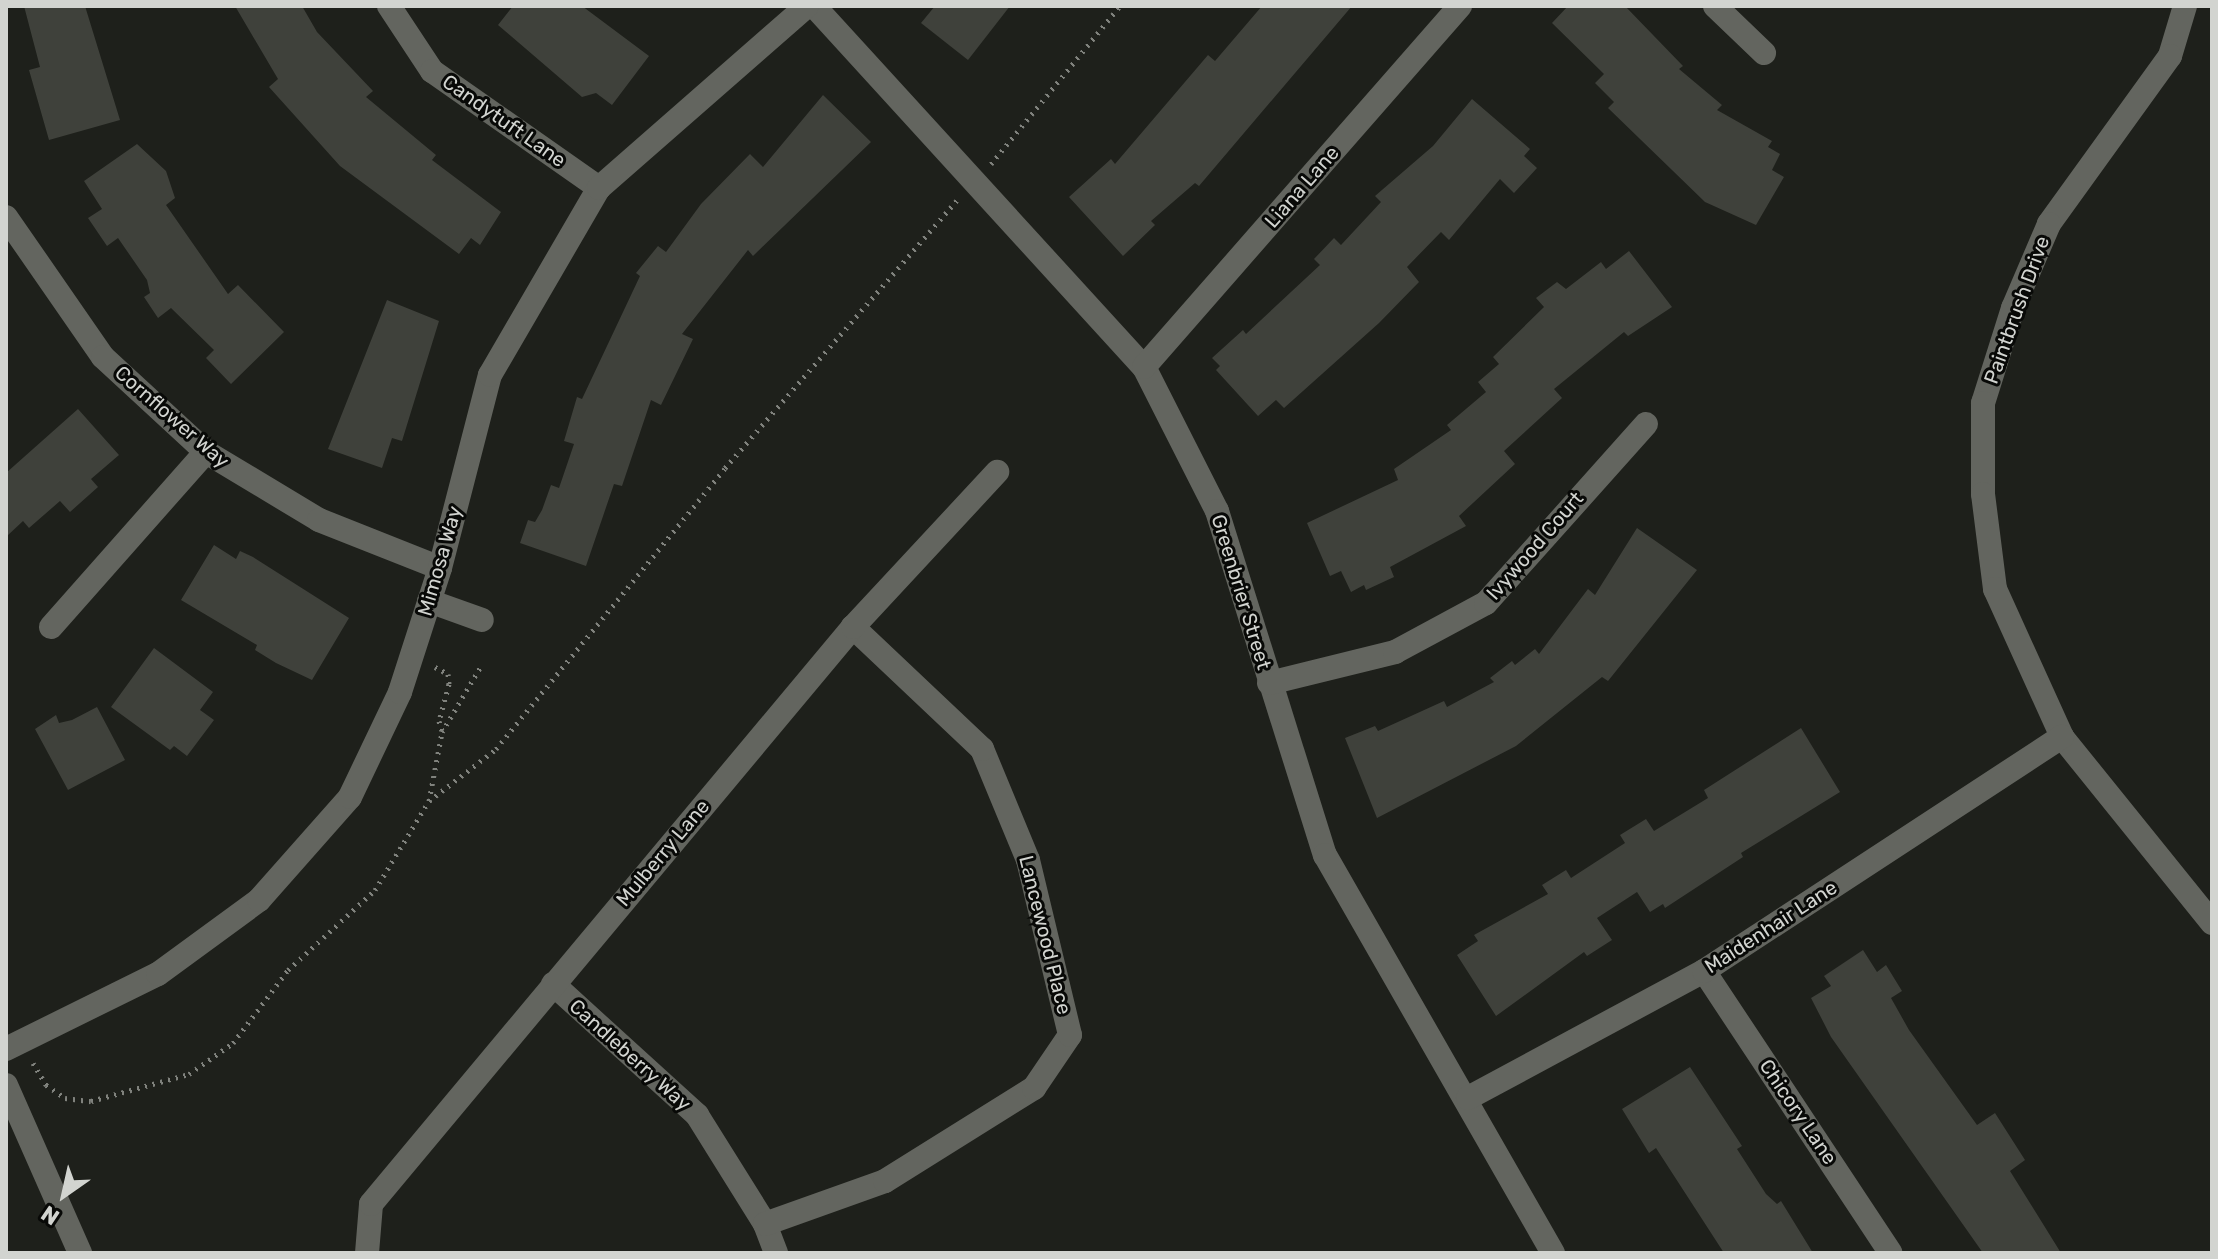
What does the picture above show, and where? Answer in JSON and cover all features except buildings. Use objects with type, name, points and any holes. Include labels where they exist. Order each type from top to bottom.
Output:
[{"type":"street","name":"Candytuft Lane","points":[[389,6],[432,71],[599,188]]},
{"type":"street","name":"Mimosa Way","points":[[13,1045],[158,974],[259,900],[350,797],[411,658],[440,568],[490,375],[599,188],[807,6]]},
{"type":"street","name":"Greenbrier Street","points":[[814,6],[1144,367],[1217,511],[1325,855],[1468,1098],[1553,1253]]},
{"type":"street","name":"Liana Lane","points":[[1144,367],[1460,6]]},
{"type":"street","points":[[1715,6],[1764,53]]},
{"type":"street","name":"Paintbrush Drive","points":[[2185,6],[2170,56],[2049,224],[2013,308],[1983,403],[1983,494],[1995,589],[2062,737],[2212,923]]},
{"type":"street","name":"Cornflower Way","points":[[6,217],[103,357],[206,452],[319,520],[440,568]]},
{"type":"street","name":"Ivywood Court","points":[[1269,683],[1395,652],[1486,603],[1646,424]]},
{"type":"street","points":[[51,627],[206,452]]},
{"type":"street","name":"Mulberry Lane","points":[[367,1253],[371,1204],[853,627],[997,472]]},
{"type":"street","points":[[429,601],[482,620]]},
{"type":"street","name":"Lancewood Place","points":[[765,1224],[885,1181],[926,1156],[1034,1088],[1070,1035],[1028,860],[982,749],[853,627]]},
{"type":"street","name":"Maidenhair Lane","points":[[1468,1098],[1704,971],[2062,737]]},
{"type":"street","name":"Chicory Lane","points":[[1704,971],[1891,1253]]},
{"type":"street","name":"Candleberry Way","points":[[553,984],[697,1115],[765,1224],[776,1253]]},
{"type":"street","points":[[6,1085],[80,1253]]},
{"type":"path","points":[[429,801],[496,749],[725,468],[975,182],[1120,6]]},
{"type":"path","points":[[411,658],[448,674],[439,721],[442,732]]},
{"type":"path","points":[[13,1045],[46,1085],[65,1098],[91,1101],[189,1074],[233,1043],[288,970],[375,890],[429,801],[442,732],[481,666]]}]
